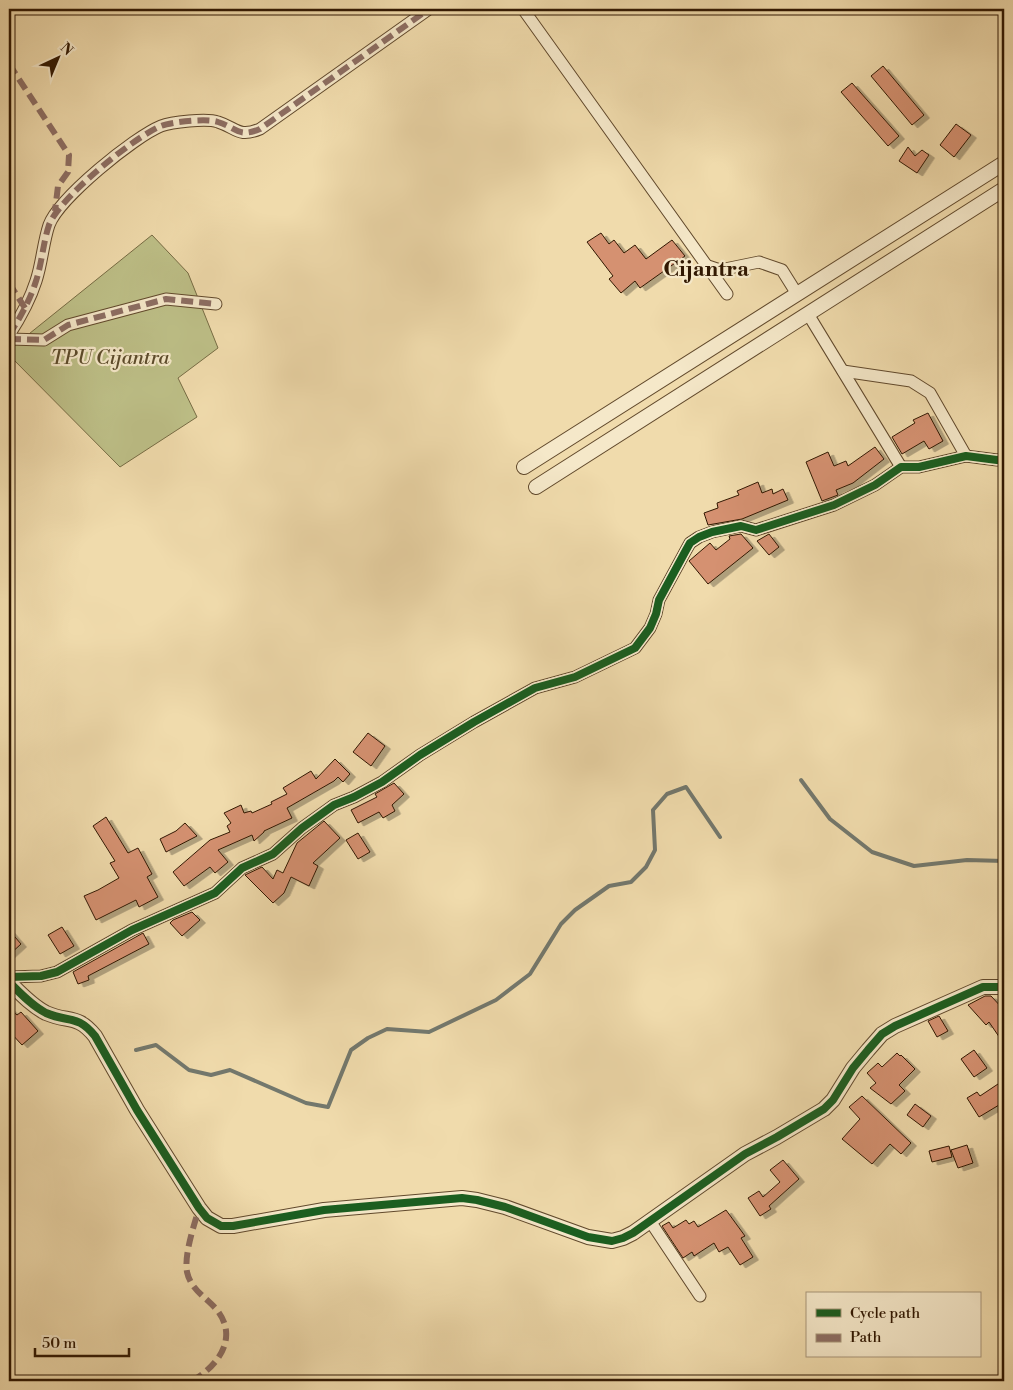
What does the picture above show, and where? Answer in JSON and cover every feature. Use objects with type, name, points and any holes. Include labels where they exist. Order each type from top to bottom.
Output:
[{"type":"street","points":[[9,335],[22,314],[36,281],[49,225],[55,214],[69,196],[140,136],[163,125],[207,120],[249,134],[260,129],[429,9]]},
{"type":"street","points":[[523,9],[726,294]]},
{"type":"street","points":[[524,467],[1004,163]]},
{"type":"street","points":[[536,487],[1004,189]]},
{"type":"street","points":[[874,245],[886,264]]},
{"type":"street","points":[[705,265],[720,270],[759,262],[782,270],[796,294]]},
{"type":"street","points":[[9,339],[44,340],[68,325],[166,299],[216,304]]},
{"type":"street","points":[[808,314],[901,467]]},
{"type":"street","points":[[843,371],[911,381],[930,393],[966,456]]},
{"type":"street","points":[[671,374],[684,393]]},
{"type":"street","points":[[9,977],[32,977],[50,974],[83,958],[132,930],[215,893],[242,868],[273,854],[302,828],[334,805],[382,782],[420,755],[474,722],[535,688],[575,677],[635,648],[650,628],[659,600],[690,543],[699,537],[712,532],[741,526],[756,530],[834,505],[875,485],[901,467],[919,467],[966,456],[997,460],[1004,459]]},
{"type":"street","points":[[9,982],[38,1008],[58,1017],[78,1021],[87,1026],[95,1036],[141,1117],[189,1195],[207,1218],[221,1226],[234,1226],[324,1210],[462,1198],[505,1207],[588,1238],[612,1241],[623,1238],[650,1221],[745,1154],[824,1109],[834,1100],[854,1068],[882,1034],[904,1020],[983,987],[1004,987]]},
{"type":"street","points":[[650,1221],[700,1296]]},
{"type":"green space","name":"TPU Cijantra","points":[[152,235],[188,273],[218,348],[178,378],[197,417],[120,467],[9,355],[9,350]]},
{"type":"building","points":[[883,66],[924,115],[912,125],[871,76]]},
{"type":"building","points":[[852,83],[899,136],[888,146],[841,92]]},
{"type":"building","points":[[956,124],[971,135],[954,157],[940,145]]},
{"type":"building","points":[[908,147],[915,156],[922,150],[929,155],[917,173],[899,161]]},
{"type":"building","points":[[601,233],[609,244],[614,240],[624,253],[635,245],[646,259],[672,240],[685,256],[640,288],[635,281],[621,293],[609,279],[613,276],[587,242]]},
{"type":"building","points":[[928,413],[943,441],[929,449],[924,441],[902,454],[892,437],[915,423],[913,420]]},
{"type":"building","points":[[875,447],[884,459],[853,483],[836,490],[838,495],[822,501],[806,462],[828,452],[834,466],[846,461],[848,466]]},
{"type":"building","points":[[758,482],[762,493],[772,489],[773,494],[783,489],[788,500],[742,519],[708,525],[704,513],[718,508],[717,503],[739,495],[737,491]]},
{"type":"building","points":[[741,534],[753,548],[708,584],[689,561],[710,543],[716,550],[730,539],[729,536]]},
{"type":"building","points":[[769,534],[779,547],[769,555],[757,541]]},
{"type":"building","points":[[368,733],[385,746],[371,766],[353,752]]},
{"type":"building","points":[[335,759],[350,774],[343,782],[338,777],[287,808],[292,818],[264,831],[254,841],[252,835],[218,850],[228,862],[215,873],[210,867],[184,886],[173,872],[210,840],[230,832],[227,826],[231,823],[224,813],[241,805],[244,813],[251,811],[252,813],[272,804],[271,802],[287,794],[283,788],[311,771],[316,779]]},
{"type":"building","points":[[394,783],[404,794],[392,805],[395,811],[383,818],[379,812],[358,823],[351,810],[377,797],[375,794]]},
{"type":"building","points":[[106,817],[128,853],[138,848],[152,874],[147,877],[158,897],[139,907],[136,900],[96,920],[84,896],[119,878],[110,863],[115,861],[93,826]]},
{"type":"building","points":[[324,821],[340,838],[313,863],[318,866],[309,886],[291,877],[284,893],[273,903],[245,875],[262,867],[273,879],[277,870],[283,873],[297,843]]},
{"type":"building","points":[[185,823],[197,836],[166,852],[160,839],[176,831]]},
{"type":"building","points":[[358,833],[370,852],[358,859],[346,840]]},
{"type":"building","points":[[192,912],[200,920],[182,936],[170,923]]},
{"type":"building","points":[[62,927],[74,946],[60,954],[48,935]]},
{"type":"building","points":[[9,930],[21,944],[9,955]]},
{"type":"building","points":[[143,933],[149,944],[88,976],[89,980],[78,984],[73,972]]},
{"type":"building","points":[[985,996],[991,996],[1004,1010],[1004,1044],[989,1022],[986,1025],[968,1005]]},
{"type":"building","points":[[9,1008],[17,1015],[21,1012],[38,1031],[22,1045],[9,1031]]},
{"type":"building","points":[[939,1016],[948,1031],[937,1037],[928,1021]]},
{"type":"building","points":[[974,1050],[987,1068],[974,1077],[961,1059]]},
{"type":"building","points":[[897,1053],[915,1069],[899,1085],[905,1091],[891,1104],[870,1088],[876,1083],[867,1073],[878,1063],[882,1067]]},
{"type":"building","points":[[1004,1080],[1004,1102],[979,1117],[967,1098],[977,1092],[980,1096]]},
{"type":"building","points":[[862,1096],[911,1143],[901,1154],[890,1144],[872,1164],[842,1139],[860,1119],[849,1107]]},
{"type":"building","points":[[915,1104],[931,1116],[923,1127],[907,1115]]},
{"type":"building","points":[[967,1145],[973,1163],[958,1168],[951,1150]]},
{"type":"building","points":[[949,1146],[952,1157],[932,1162],[929,1151]]},
{"type":"building","points":[[783,1160],[799,1179],[769,1206],[771,1209],[760,1216],[748,1198],[759,1191],[763,1197],[780,1182],[770,1170]]},
{"type":"building","points":[[726,1210],[745,1236],[741,1238],[753,1257],[740,1265],[728,1247],[719,1252],[714,1243],[694,1256],[692,1252],[683,1258],[662,1226],[669,1222],[673,1228],[686,1220],[689,1224],[694,1221],[698,1227]]},
{"type":"waterway","points":[[801,780],[830,819],[872,852],[914,866],[967,860],[1004,861]]},
{"type":"waterway","points":[[136,1050],[156,1045],[189,1070],[211,1075],[230,1070],[306,1103],[328,1107],[351,1050],[368,1038],[387,1029],[429,1032],[496,1000],[530,974],[561,924],[575,910],[609,886],[631,882],[646,867],[655,850],[653,810],[667,794],[686,787],[720,837]]},
{"type":"marked path","points":[[9,335],[34,288],[49,225],[56,213],[82,185],[116,155],[149,132],[173,123],[206,120],[218,122],[247,133],[260,129],[429,9]]},
{"type":"marked path","points":[[9,64],[69,155],[68,172],[58,186],[55,211]]},
{"type":"marked path","points":[[9,283],[25,308]]},
{"type":"marked path","points":[[9,339],[44,340],[68,325],[166,299],[216,304]]},
{"type":"marked path","points":[[192,1381],[210,1368],[226,1341],[223,1320],[217,1310],[195,1289],[187,1272],[188,1249],[199,1208]]},
{"type":"cycle path","points":[[9,977],[41,976],[57,972],[132,930],[215,893],[242,868],[273,854],[302,828],[334,805],[382,782],[420,755],[474,722],[535,688],[575,677],[635,648],[650,628],[659,600],[690,543],[699,537],[712,532],[741,526],[756,530],[834,505],[875,485],[901,467],[919,467],[966,456],[997,460],[1004,459]]},
{"type":"cycle path","points":[[9,982],[26,999],[46,1013],[78,1022],[89,1029],[95,1036],[137,1110],[199,1208],[207,1218],[221,1226],[233,1226],[324,1210],[462,1198],[505,1207],[588,1237],[612,1241],[633,1233],[745,1154],[824,1109],[833,1100],[853,1068],[882,1034],[895,1026],[983,987],[1004,987]]},
{"type":"district","name":"Cijantra","points":[[706,269]]}]
